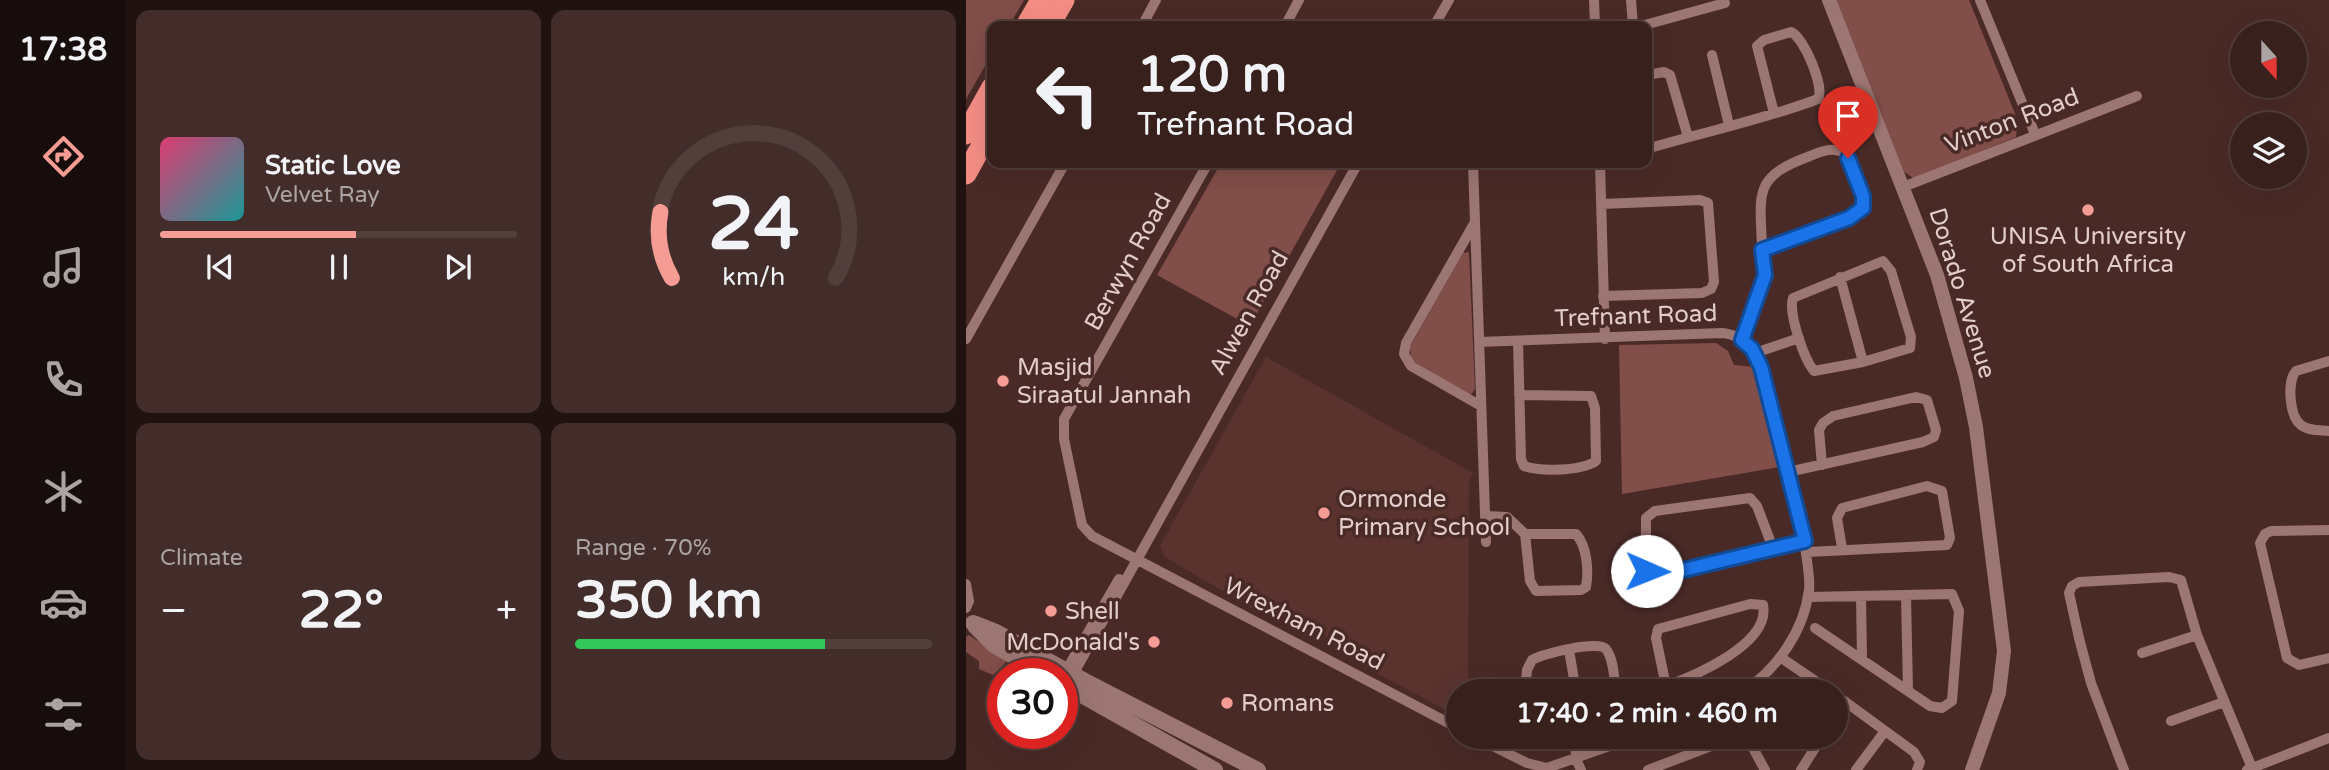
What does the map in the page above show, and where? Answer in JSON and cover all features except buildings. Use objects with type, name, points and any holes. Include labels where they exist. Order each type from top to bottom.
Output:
[{"type":"highway","points":[[1029,21],[1041,0]]},
{"type":"highway","points":[[1052,21],[1064,0]]},
{"type":"highway","points":[[966,114],[987,91]]},
{"type":"highway","points":[[966,134],[987,94]]},
{"type":"highway","points":[[966,174],[987,136]]},
{"type":"main road","points":[[968,616],[1035,658]]},
{"type":"main road","points":[[968,616],[994,645],[1016,658]]},
{"type":"main road","points":[[1078,685],[1258,770]]},
{"type":"main road","points":[[1078,686],[1215,770]]},
{"type":"street","points":[[1145,21],[1157,0]]},
{"type":"street","points":[[1288,21],[1299,0]]},
{"type":"street","points":[[1437,21],[1449,0]]},
{"type":"street","points":[[1594,0],[1595,21]]},
{"type":"street","points":[[1632,0],[1633,21]]},
{"type":"street","points":[[1683,0],[1685,13]]},
{"type":"street","name":"Dorado Avenue","points":[[1829,0],[1937,275],[1966,379],[1983,472],[2000,613],[2003,668],[1984,744],[1972,770]]},
{"type":"street","points":[[1980,0],[2035,134]]},
{"type":"street","points":[[1652,23],[1725,3]]},
{"type":"street","points":[[1652,148],[1774,113],[1818,99],[1822,91],[1800,38],[1791,32],[1762,41],[1757,47],[1774,113]]},
{"type":"street","points":[[1712,55],[1729,125]]},
{"type":"street","points":[[1652,74],[1664,72],[1670,75],[1688,137]]},
{"type":"street","name":"Vinton Road","points":[[1903,187],[2137,96]]},
{"type":"street","points":[[1742,340],[1765,275],[1762,250],[1762,194],[1771,174],[1786,164],[1827,150],[1838,150],[1845,154],[1863,196],[1861,210],[1849,218],[1762,250]]},
{"type":"street","points":[[966,339],[1062,168]]},
{"type":"street","name":"Berwyn Road","points":[[1135,558],[1092,536],[1082,526],[1064,439],[1064,419],[1205,168]]},
{"type":"street","name":"Alwen Road","points":[[1078,658],[1355,168]]},
{"type":"street","points":[[1474,168],[1486,541]]},
{"type":"street","points":[[1600,168],[1605,339]]},
{"type":"street","points":[[1601,204],[1700,200],[1708,203],[1714,282],[1711,289],[1702,293],[1603,296]]},
{"type":"street","points":[[1475,222],[1406,343],[1404,354],[1411,366],[1481,406]]},
{"type":"street","points":[[1877,261],[1886,262],[1911,337],[1912,344],[1908,350],[1816,372],[1808,363],[1800,338],[1791,306],[1793,298],[1840,277],[1877,261]]},
{"type":"street","points":[[1840,277],[1863,362]]},
{"type":"street","name":"Trefnant Road","points":[[1479,342],[1722,333],[1742,340],[1755,353],[1807,547],[1808,597],[1802,618],[1780,656],[1756,679]]},
{"type":"street","points":[[1755,353],[1800,338]]},
{"type":"street","points":[[1518,341],[1519,394],[1524,466],[1534,469],[1588,466],[1596,461],[1595,408],[1591,397],[1519,394]]},
{"type":"street","points":[[2329,360],[2296,371],[2291,381],[2293,409],[2298,422],[2309,429],[2329,431]]},
{"type":"street","points":[[1788,472],[1822,465],[1931,438],[1936,430],[1927,400],[1916,397],[1829,418],[1819,430],[1822,465]]},
{"type":"street","points":[[1774,551],[1757,506],[1750,498],[1655,511],[1646,518],[1646,566],[1653,576],[1774,551],[1807,547],[1842,548],[1947,545],[1950,535],[1942,491],[1927,486],[1844,507],[1838,516],[1842,548]]},
{"type":"street","points":[[1486,516],[1507,517],[1525,534],[1530,582],[1534,590],[1553,592],[1586,587],[1584,545],[1576,534],[1525,534]]},
{"type":"street","points":[[2329,530],[2271,531],[2260,541],[2287,658],[2299,665],[2329,658]]},
{"type":"street","name":"Wrexham Road","points":[[1135,558],[1446,722]]},
{"type":"street","points":[[2124,770],[2091,682],[2071,602],[2071,588],[2083,581],[2178,579],[2186,591],[2197,635],[2250,769],[2329,738]]},
{"type":"street","points":[[966,584],[968,616]]},
{"type":"street","points":[[1808,597],[1949,593],[1958,600],[1959,611],[1950,705],[1942,708],[1930,706],[1815,628]]},
{"type":"street","points":[[1906,596],[1908,690]]},
{"type":"street","points":[[1861,597],[1862,659]]},
{"type":"street","points":[[1762,603],[1764,615],[1742,645],[1711,668],[1666,688],[1656,638],[1658,629],[1668,624],[1762,603]]},
{"type":"street","name":"Dorado Avenue","points":[[1963,770],[1987,711],[1995,673],[2000,613]]},
{"type":"street","points":[[2142,653],[2197,635]]},
{"type":"street","points":[[1526,679],[1532,660],[1595,644],[1606,649],[1613,679]]},
{"type":"street","points":[[1569,650],[1574,679]]},
{"type":"street","points":[[1780,656],[1810,678]]},
{"type":"street","points":[[2171,720],[2224,702]]},
{"type":"street","points":[[1848,703],[1914,752],[1920,762],[1917,770]]},
{"type":"street","points":[[1856,770],[1885,731]]},
{"type":"street","points":[[1984,744],[1986,770]]},
{"type":"street","points":[[1500,749],[1537,767],[1551,767],[1603,749]]},
{"type":"street","points":[[1576,749],[1581,770]]},
{"type":"street","points":[[1648,770],[1703,749]]},
{"type":"street","points":[[1754,749],[1765,770]]},
{"type":"street","points":[[1801,770],[1814,749]]},
{"type":"shaded area","points":[[966,0],[1024,0],[1012,21],[987,21],[987,63],[966,99]]},
{"type":"shaded area","points":[[1836,0],[1969,0],[2018,121],[2016,137],[1915,179],[1904,172]]},
{"type":"shaded area","points":[[1218,168],[1338,168],[1250,326],[1157,275]]},
{"type":"shaded area","points":[[1469,252],[1475,389],[1470,396],[1411,360],[1410,347],[1463,253]]},
{"type":"shaded area","points":[[1716,343],[1728,351],[1734,365],[1756,367],[1780,467],[1622,494],[1619,345]]},
{"type":"shaded area","name":"Ormonde Primary School","points":[[1266,357],[1473,473],[1469,480],[1468,679],[1446,679],[1446,710],[1378,674],[1376,662],[1264,605],[1255,610],[1165,557],[1160,546]]},
{"type":"shaded area","points":[[969,635],[1003,658],[987,658],[987,672],[979,669],[979,661],[966,652],[966,637]]},
{"type":"place","name":"UNISA University of South Africa","points":[[2088,210]]},
{"type":"place","name":"Masjid Siraatul Jannah","points":[[1003,381]]},
{"type":"place","name":"Ormonde Primary School","points":[[1324,513]]},
{"type":"place","name":"Shell","points":[[1051,611]]},
{"type":"place","name":"McDonald's","points":[[1154,642]]},
{"type":"place","name":"Romans","points":[[1227,703]]},
{"type":"route","points":[[1647,571],[1649,575],[1658,576],[1774,551],[1805,541],[1761,367],[1752,349],[1742,340],[1750,324],[1765,275],[1762,250],[1849,218],[1863,208],[1863,196],[1848,158]]}]
